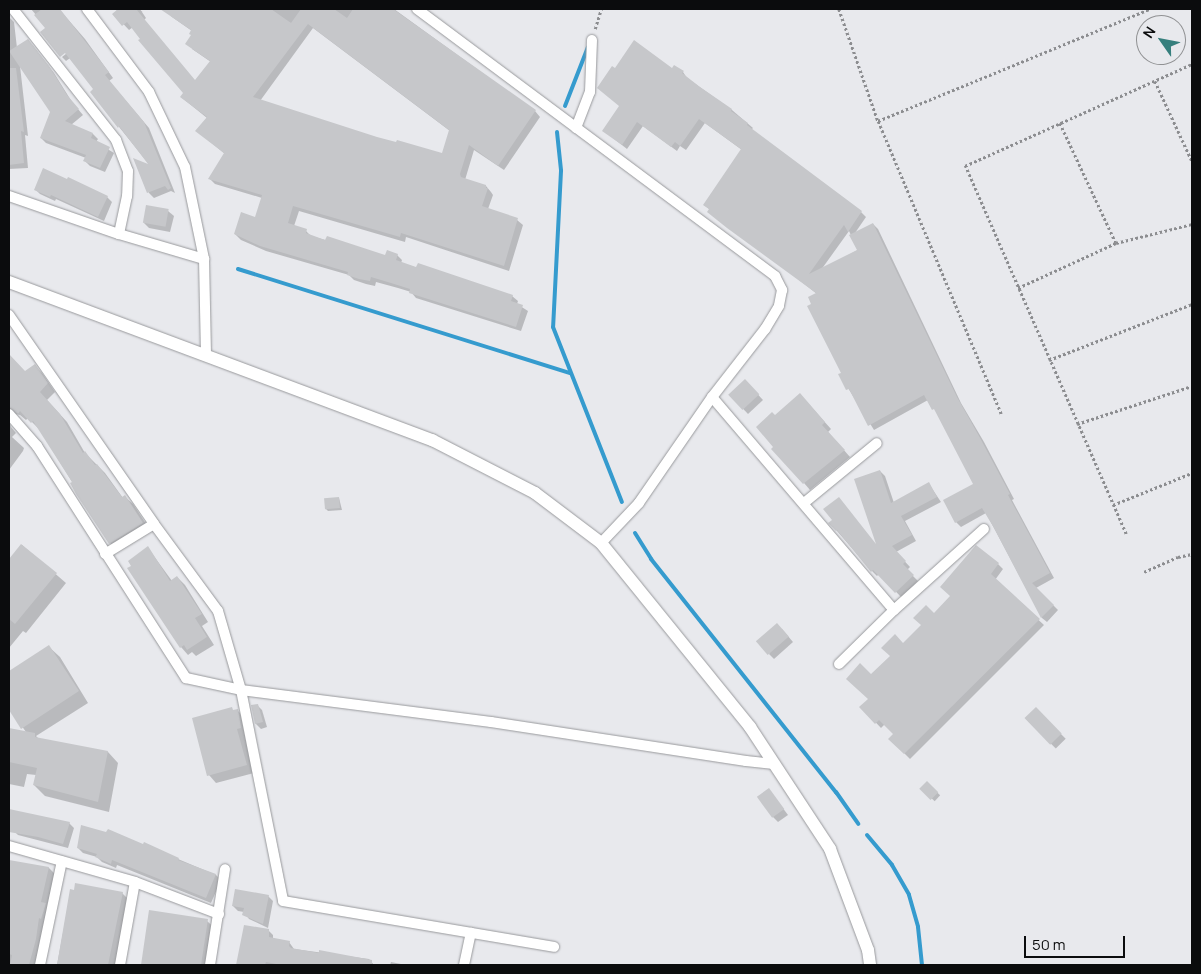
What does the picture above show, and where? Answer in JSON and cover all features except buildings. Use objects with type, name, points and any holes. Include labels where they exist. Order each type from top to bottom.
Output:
[{"type":"street","points":[[12,9],[116,140],[128,171],[127,196],[119,234]]},
{"type":"street","points":[[87,9],[149,92],[184,167],[204,259],[206,354]]},
{"type":"street","points":[[418,9],[775,276],[782,290],[779,306],[765,329],[712,397],[639,503],[601,544]]},
{"type":"street","points":[[576,128],[590,92],[592,40]]},
{"type":"street","points":[[9,196],[119,234],[204,259]]},
{"type":"street","points":[[9,282],[432,440],[535,493],[601,544],[750,727],[830,849],[868,950],[870,965]]},
{"type":"street","points":[[9,315],[154,524],[218,612],[241,690],[283,901],[554,947]]},
{"type":"street","points":[[712,397],[894,610]]},
{"type":"street","points":[[9,414],[37,446],[186,678],[241,690],[490,722],[746,762],[774,764]]},
{"type":"street","points":[[804,503],[877,443]]},
{"type":"street","points":[[105,554],[154,524]]},
{"type":"street","points":[[839,664],[894,610],[984,529]]},
{"type":"street","points":[[9,846],[135,882],[219,914]]},
{"type":"street","points":[[40,965],[62,861]]},
{"type":"street","points":[[210,965],[225,869]]},
{"type":"street","points":[[120,965],[135,882]]},
{"type":"street","points":[[464,965],[471,933]]},
{"type":"path","points":[[592,40],[601,9]]},
{"type":"path","points":[[839,9],[878,121],[1001,414]]},
{"type":"path","points":[[878,121],[1150,9]]},
{"type":"path","points":[[1126,534],[965,166],[1192,64]]},
{"type":"path","points":[[1155,81],[1192,161]]},
{"type":"path","points":[[1060,123],[1116,243]]},
{"type":"path","points":[[1018,288],[1116,243],[1192,224]]},
{"type":"path","points":[[1049,360],[1192,304]]},
{"type":"path","points":[[1077,424],[1192,386]]},
{"type":"path","points":[[1113,506],[1192,473]]},
{"type":"path","points":[[1144,572],[1178,557],[1192,554]]},
{"type":"waterway","points":[[565,106],[588,47]]},
{"type":"waterway","points":[[557,132],[561,171],[553,327],[622,502]]},
{"type":"waterway","points":[[238,269],[570,373]]},
{"type":"waterway","points":[[635,533],[651,559],[836,792],[858,824]]},
{"type":"waterway","points":[[867,835],[892,865],[909,895],[918,927],[922,965]]}]
